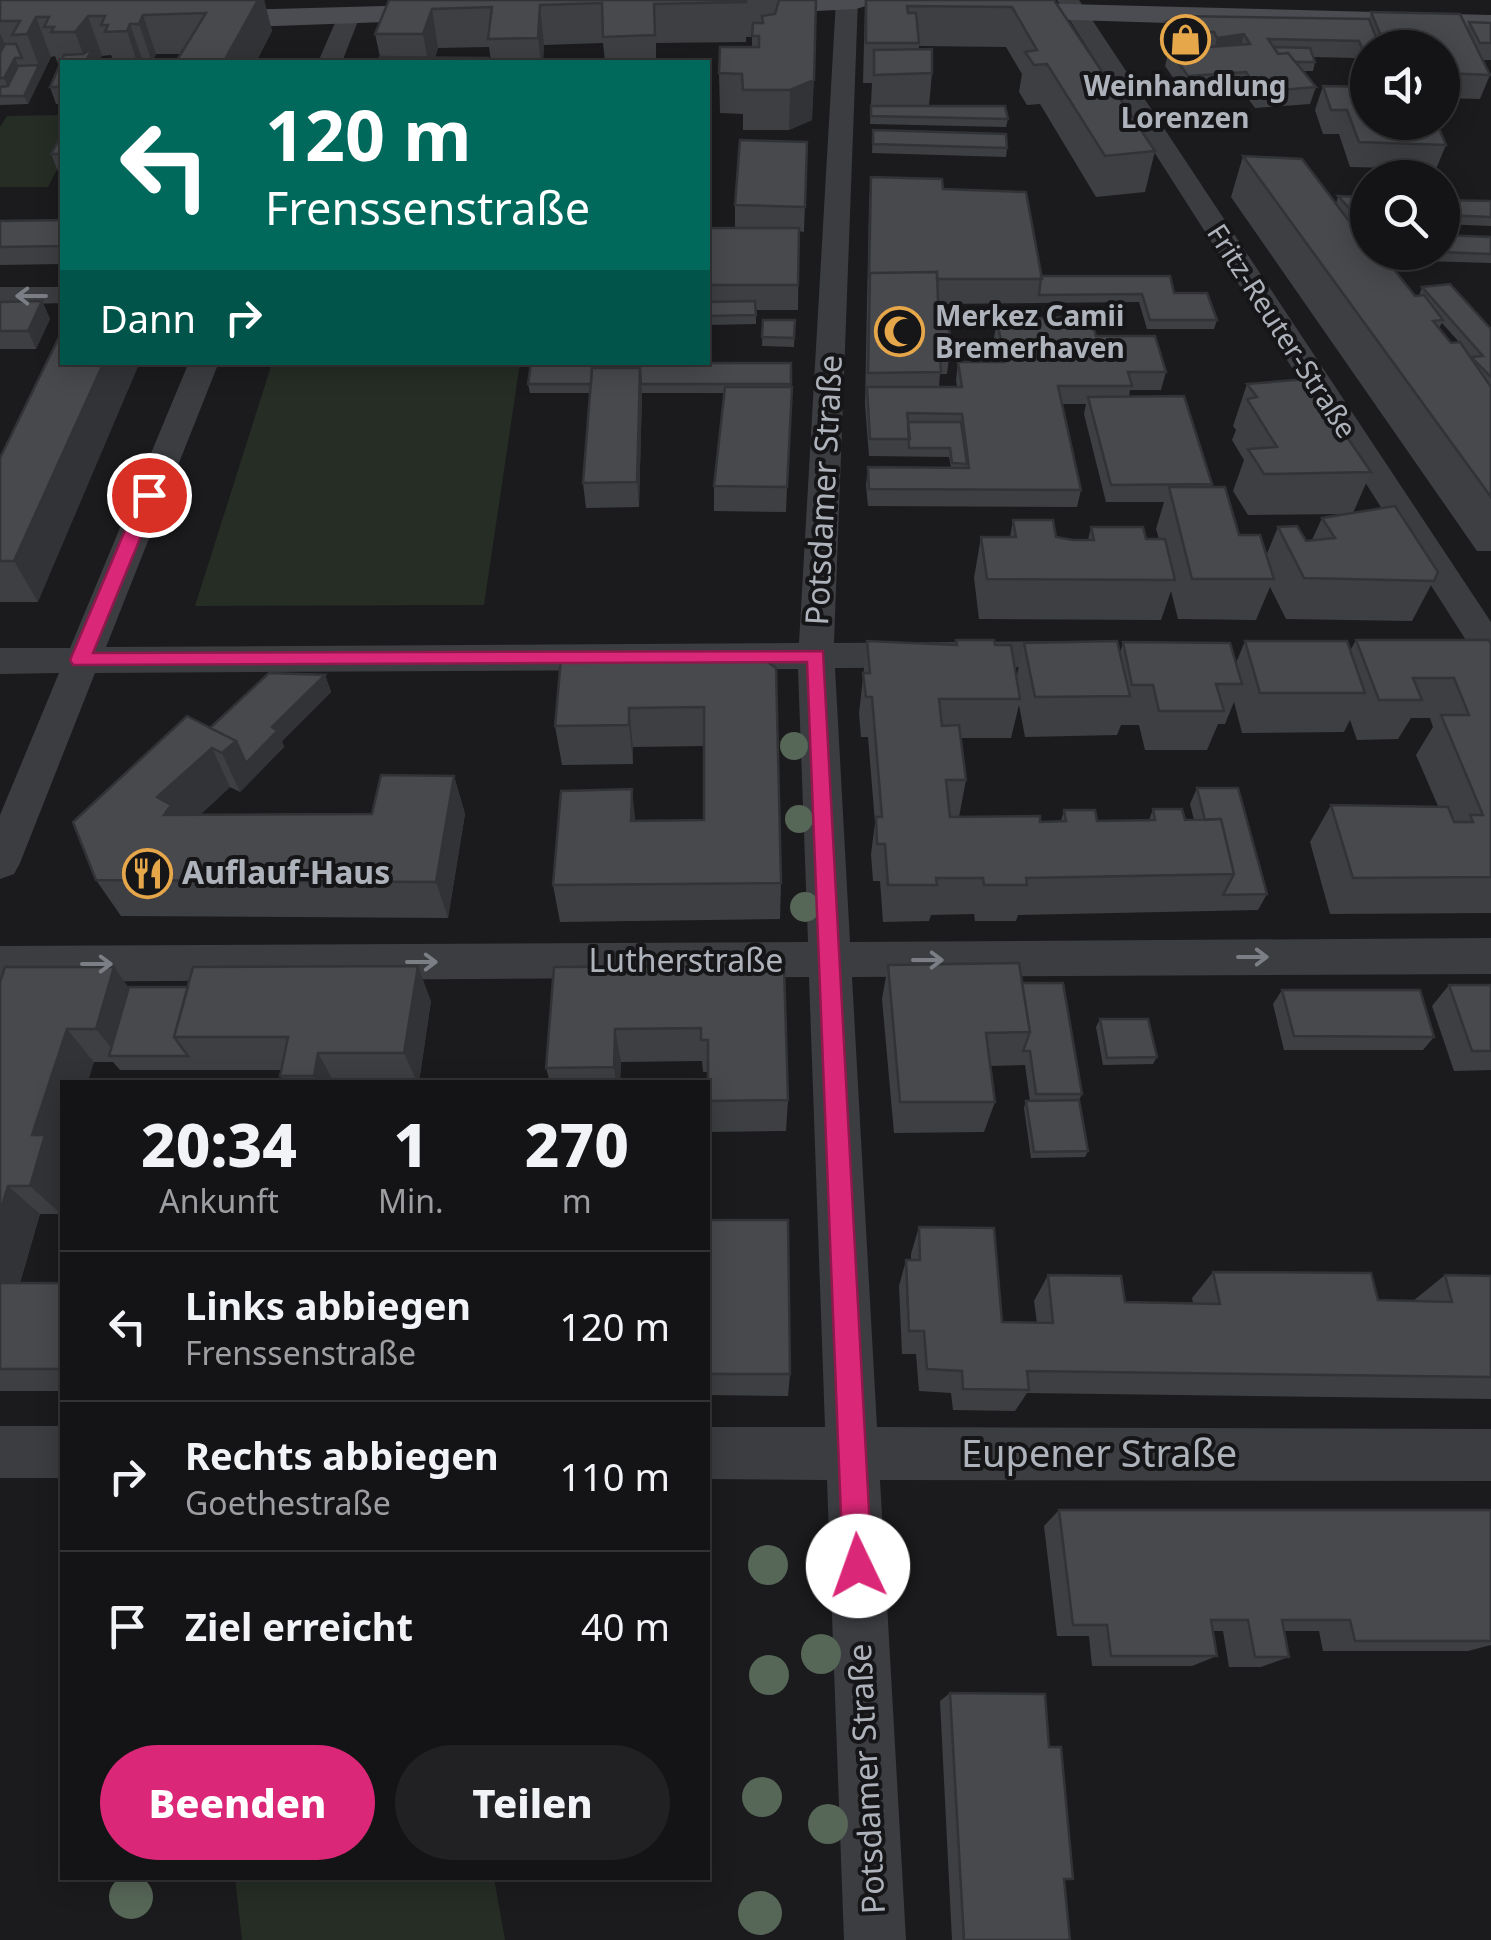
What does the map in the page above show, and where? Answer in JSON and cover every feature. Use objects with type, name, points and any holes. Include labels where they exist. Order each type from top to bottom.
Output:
[{"type":"main road","points":[[714,7],[858,3]]},
{"type":"main road","points":[[966,11],[1079,4],[1491,12]]},
{"type":"main road","points":[[1209,6],[1491,24]]},
{"type":"main road","points":[[170,20],[349,16],[400,7],[491,12]]},
{"type":"street","name":"Potsdamer Straße","points":[[858,3],[816,656],[875,1940]]},
{"type":"street","name":"Fritz-Reuter-Straße","points":[[1079,4],[1491,650]]},
{"type":"street","points":[[331,60],[349,16]]},
{"type":"street","points":[[0,296],[60,296]]},
{"type":"street","points":[[0,863],[203,365]]},
{"type":"street","points":[[1451,651],[1491,650]]},
{"type":"street","points":[[0,661],[1114,653]]},
{"type":"street","name":"Lutherstraße","points":[[0,964],[1491,956]]},
{"type":"street","points":[[0,1452],[60,1452]]},
{"type":"street","name":"Eupener Straße","points":[[710,1453],[1491,1456]]},
{"type":"shaded area","points":[[60,115],[60,164],[48,187],[0,187],[0,127],[7,116]]},
{"type":"shaded area","points":[[271,365],[520,365],[484,605],[195,606]]},
{"type":"shaded area","points":[[235,1880],[494,1880],[505,1940],[242,1940]]},
{"type":"building","points":[[0,0],[258,0],[225,60],[177,60],[206,13],[143,15],[139,24],[130,24],[127,31],[105,32],[108,25],[101,25],[105,16],[88,16],[75,32],[51,32],[54,27],[44,27],[49,17],[36,17],[27,34],[12,35],[20,21],[0,21]]},
{"type":"building","points":[[389,0],[746,2],[654,4],[655,35],[603,37],[602,3],[540,5],[538,38],[488,39],[492,7],[432,9],[423,34],[375,34]]},
{"type":"building","points":[[779,0],[816,0],[814,80],[790,90],[743,90],[742,74],[719,73],[720,47],[759,47],[759,36],[752,36],[753,23],[763,23],[762,16],[775,14]]},
{"type":"building","points":[[866,0],[1054,0],[1155,151],[1105,156],[1047,64],[1034,65],[1025,52],[1037,50],[1012,7],[907,6],[908,13],[916,13],[919,43],[866,43]]},
{"type":"building","points":[[1371,12],[1460,14],[1490,75],[1460,74],[1460,30],[1378,30]]},
{"type":"building","points":[[1179,16],[1369,19],[1373,30],[1350,30],[1350,41],[1268,39],[1278,54],[1288,53],[1316,87],[1260,92],[1246,72],[1188,76],[1169,50],[1250,44],[1244,34],[1217,38],[1214,32],[1179,30],[1166,22]]},
{"type":"building","points":[[1469,22],[1491,23],[1491,43],[1480,43]]},
{"type":"building","points":[[5,44],[16,44],[22,58],[15,58],[4,78],[0,78],[0,53]]},
{"type":"building","points":[[1274,47],[1310,48],[1315,62],[1295,62],[1288,53],[1278,54]]},
{"type":"building","points":[[92,49],[86,60],[62,60],[64,55],[83,54]]},
{"type":"building","points":[[932,49],[932,73],[874,75],[874,50]]},
{"type":"building","points":[[380,57],[488,58],[488,60],[379,60]]},
{"type":"building","points":[[60,64],[60,87],[50,87]]},
{"type":"building","points":[[39,65],[24,96],[0,96],[0,87],[8,86],[18,66]]},
{"type":"building","points":[[1323,86],[1350,87],[1350,118],[1347,110],[1331,110]]},
{"type":"building","points":[[871,106],[1005,106],[1008,119],[871,116]]},
{"type":"building","points":[[873,130],[1006,134],[1007,148],[873,144]]},
{"type":"building","points":[[60,138],[60,154],[51,154]]},
{"type":"building","points":[[740,140],[807,142],[805,207],[735,205]]},
{"type":"building","points":[[1444,140],[1446,145],[1359,142]]},
{"type":"building","points":[[1243,156],[1302,159],[1350,222],[1350,270],[1394,270],[1415,296],[1424,295],[1443,320],[1433,321],[1451,343],[1460,342],[1491,387],[1491,497]]},
{"type":"building","points":[[871,177],[942,179],[943,189],[1026,192],[1042,279],[937,279],[937,272],[870,273],[869,279]]},
{"type":"building","points":[[1338,196],[1350,196],[1350,209]]},
{"type":"building","points":[[1460,200],[1491,201],[1491,217],[1460,216]]},
{"type":"building","points":[[60,220],[60,246],[0,247],[0,221]]},
{"type":"building","points":[[710,228],[799,228],[798,285],[710,285]]},
{"type":"building","points":[[1460,236],[1491,237],[1491,254],[1460,253]]},
{"type":"building","name":"Merkez Camii Bremerhaven","points":[[937,272],[939,329],[949,329],[951,342],[939,343],[941,372],[868,373],[870,273]]},
{"type":"building","points":[[1041,276],[1170,276],[1174,293],[1207,293],[1217,320],[1150,320],[1142,294],[1039,295]]},
{"type":"building","points":[[1450,284],[1491,329],[1491,377],[1471,357],[1483,356],[1422,287]]},
{"type":"building","points":[[42,301],[28,331],[0,331],[0,302]]},
{"type":"building","points":[[755,301],[756,315],[710,316],[710,302]]},
{"type":"building","points":[[1090,316],[1096,336],[1155,336],[1166,372],[1128,372],[1132,386],[1058,386],[1081,490],[869,489],[868,467],[969,468],[962,414],[907,413],[910,439],[870,439],[867,387],[962,387],[958,362],[1005,362],[997,320]]},
{"type":"building","points":[[763,320],[795,320],[794,338],[762,337]]},
{"type":"building","points":[[60,335],[60,365],[103,365],[14,561],[0,561],[0,458]]},
{"type":"building","points":[[791,363],[791,384],[641,384],[640,368],[592,368],[591,384],[528,384],[531,365]]},
{"type":"building","points":[[592,368],[640,368],[637,482],[583,483]]},
{"type":"building","points":[[1307,379],[1371,472],[1264,474],[1248,449],[1277,447],[1247,399],[1257,397],[1247,384]]},
{"type":"building","points":[[725,387],[792,387],[787,487],[714,486]]},
{"type":"building","points":[[1184,396],[1212,484],[1111,485],[1088,397]]},
{"type":"building","points":[[908,422],[961,422],[967,464],[952,463],[950,448],[909,448]]},
{"type":"building","points":[[1169,487],[1225,487],[1239,535],[1260,535],[1274,579],[1192,579]]},
{"type":"building","points":[[1395,506],[1438,572],[1434,581],[1304,578],[1278,527],[1297,526],[1306,541],[1335,538],[1322,518]]},
{"type":"building","points":[[1013,520],[1053,520],[1056,537],[1073,540],[1094,540],[1091,527],[1143,527],[1146,539],[1165,539],[1175,580],[987,579],[981,537],[1016,537]]},
{"type":"building","points":[[956,640],[994,640],[995,645],[1011,645],[1020,699],[939,699],[942,726],[959,725],[966,780],[946,780],[950,817],[1040,816],[1040,822],[1066,821],[1064,810],[1095,810],[1097,821],[1155,820],[1153,809],[1182,809],[1185,820],[1221,819],[1234,874],[1026,878],[1027,885],[984,885],[983,878],[936,878],[937,885],[888,885],[885,844],[877,844],[876,817],[882,817],[872,697],[866,697],[863,673],[870,673],[867,641],[957,645]]},
{"type":"building","points":[[1356,640],[1489,640],[1491,877],[1353,878],[1331,805],[1448,807],[1454,822],[1473,822],[1470,815],[1483,815],[1441,715],[1469,715],[1454,678],[1413,678],[1422,700],[1379,700]]},
{"type":"building","points":[[1117,641],[1130,696],[1035,697],[1024,643]]},
{"type":"building","points":[[1245,641],[1347,641],[1365,693],[1260,693]]},
{"type":"building","points":[[1123,642],[1230,643],[1242,684],[1216,684],[1224,711],[1159,711],[1153,685],[1132,685]]},
{"type":"building","points":[[762,658],[776,668],[781,883],[553,885],[561,791],[632,789],[631,821],[704,820],[704,707],[629,708],[629,725],[555,726],[561,659]]},
{"type":"building","points":[[269,673],[325,675],[272,727],[277,731],[246,763],[236,741],[210,728]]},
{"type":"building","points":[[187,716],[236,741],[222,753],[212,748],[157,797],[171,805],[164,815],[372,814],[381,775],[454,776],[436,882],[96,880],[73,822]]},
{"type":"building","points":[[1197,788],[1238,788],[1267,894],[1223,895],[1234,874],[1221,819],[1205,820]]},
{"type":"building","points":[[1019,963],[1030,1032],[986,1033],[995,1102],[900,1102],[888,965]]},
{"type":"building","points":[[418,966],[404,1053],[318,1053],[314,1076],[280,1076],[288,1037],[174,1037],[193,967]]},
{"type":"building","points":[[784,966],[788,1100],[710,1101],[708,1040],[701,1040],[701,1028],[615,1029],[614,1067],[546,1068],[554,967]]},
{"type":"building","points":[[5,967],[114,967],[96,1029],[67,1029],[32,1135],[45,1135],[30,1186],[8,1186],[0,1212],[0,982]]},
{"type":"building","points":[[1022,983],[1063,983],[1082,1094],[1036,1094],[1030,1051],[1023,1051],[1030,1032]]},
{"type":"building","points":[[1449,985],[1491,985],[1491,1051],[1472,1051]]},
{"type":"building","points":[[129,987],[188,987],[174,1037],[188,1056],[109,1056]]},
{"type":"building","points":[[1282,990],[1420,990],[1434,1037],[1294,1036]]},
{"type":"building","points":[[1100,1019],[1148,1019],[1157,1057],[1107,1058]]},
{"type":"building","points":[[1079,1100],[1088,1151],[1034,1152],[1026,1101]]},
{"type":"building","points":[[710,1220],[788,1220],[790,1374],[710,1374]]},
{"type":"building","points":[[919,1227],[994,1228],[1002,1322],[1053,1323],[1048,1275],[1121,1276],[1125,1302],[1220,1304],[1213,1272],[1371,1273],[1378,1300],[1452,1302],[1445,1275],[1491,1276],[1491,1377],[1027,1371],[1029,1390],[963,1389],[962,1371],[927,1369],[924,1331],[909,1331],[906,1260],[920,1260]]},
{"type":"building","points":[[0,1283],[60,1283],[60,1369],[0,1369]]},
{"type":"building","points":[[1059,1510],[1491,1510],[1491,1641],[1355,1641],[1350,1620],[1282,1620],[1289,1657],[1255,1657],[1248,1620],[1211,1620],[1217,1656],[1111,1656],[1107,1625],[1073,1625]]},
{"type":"building","points":[[950,1693],[1045,1694],[1049,1747],[1061,1747],[1073,1879],[1064,1879],[1070,1940],[964,1940]]},
{"type":"place","name":"Weinhandlung Lorenzen","points":[[1185,39]]},
{"type":"place","name":"Merkez Camii Bremerhaven","points":[[900,332]]},
{"type":"place","name":"Auflauf-Haus","points":[[147,873]]},
{"type":"route","points":[[149,495],[80,660],[816,656],[858,1566]]}]
